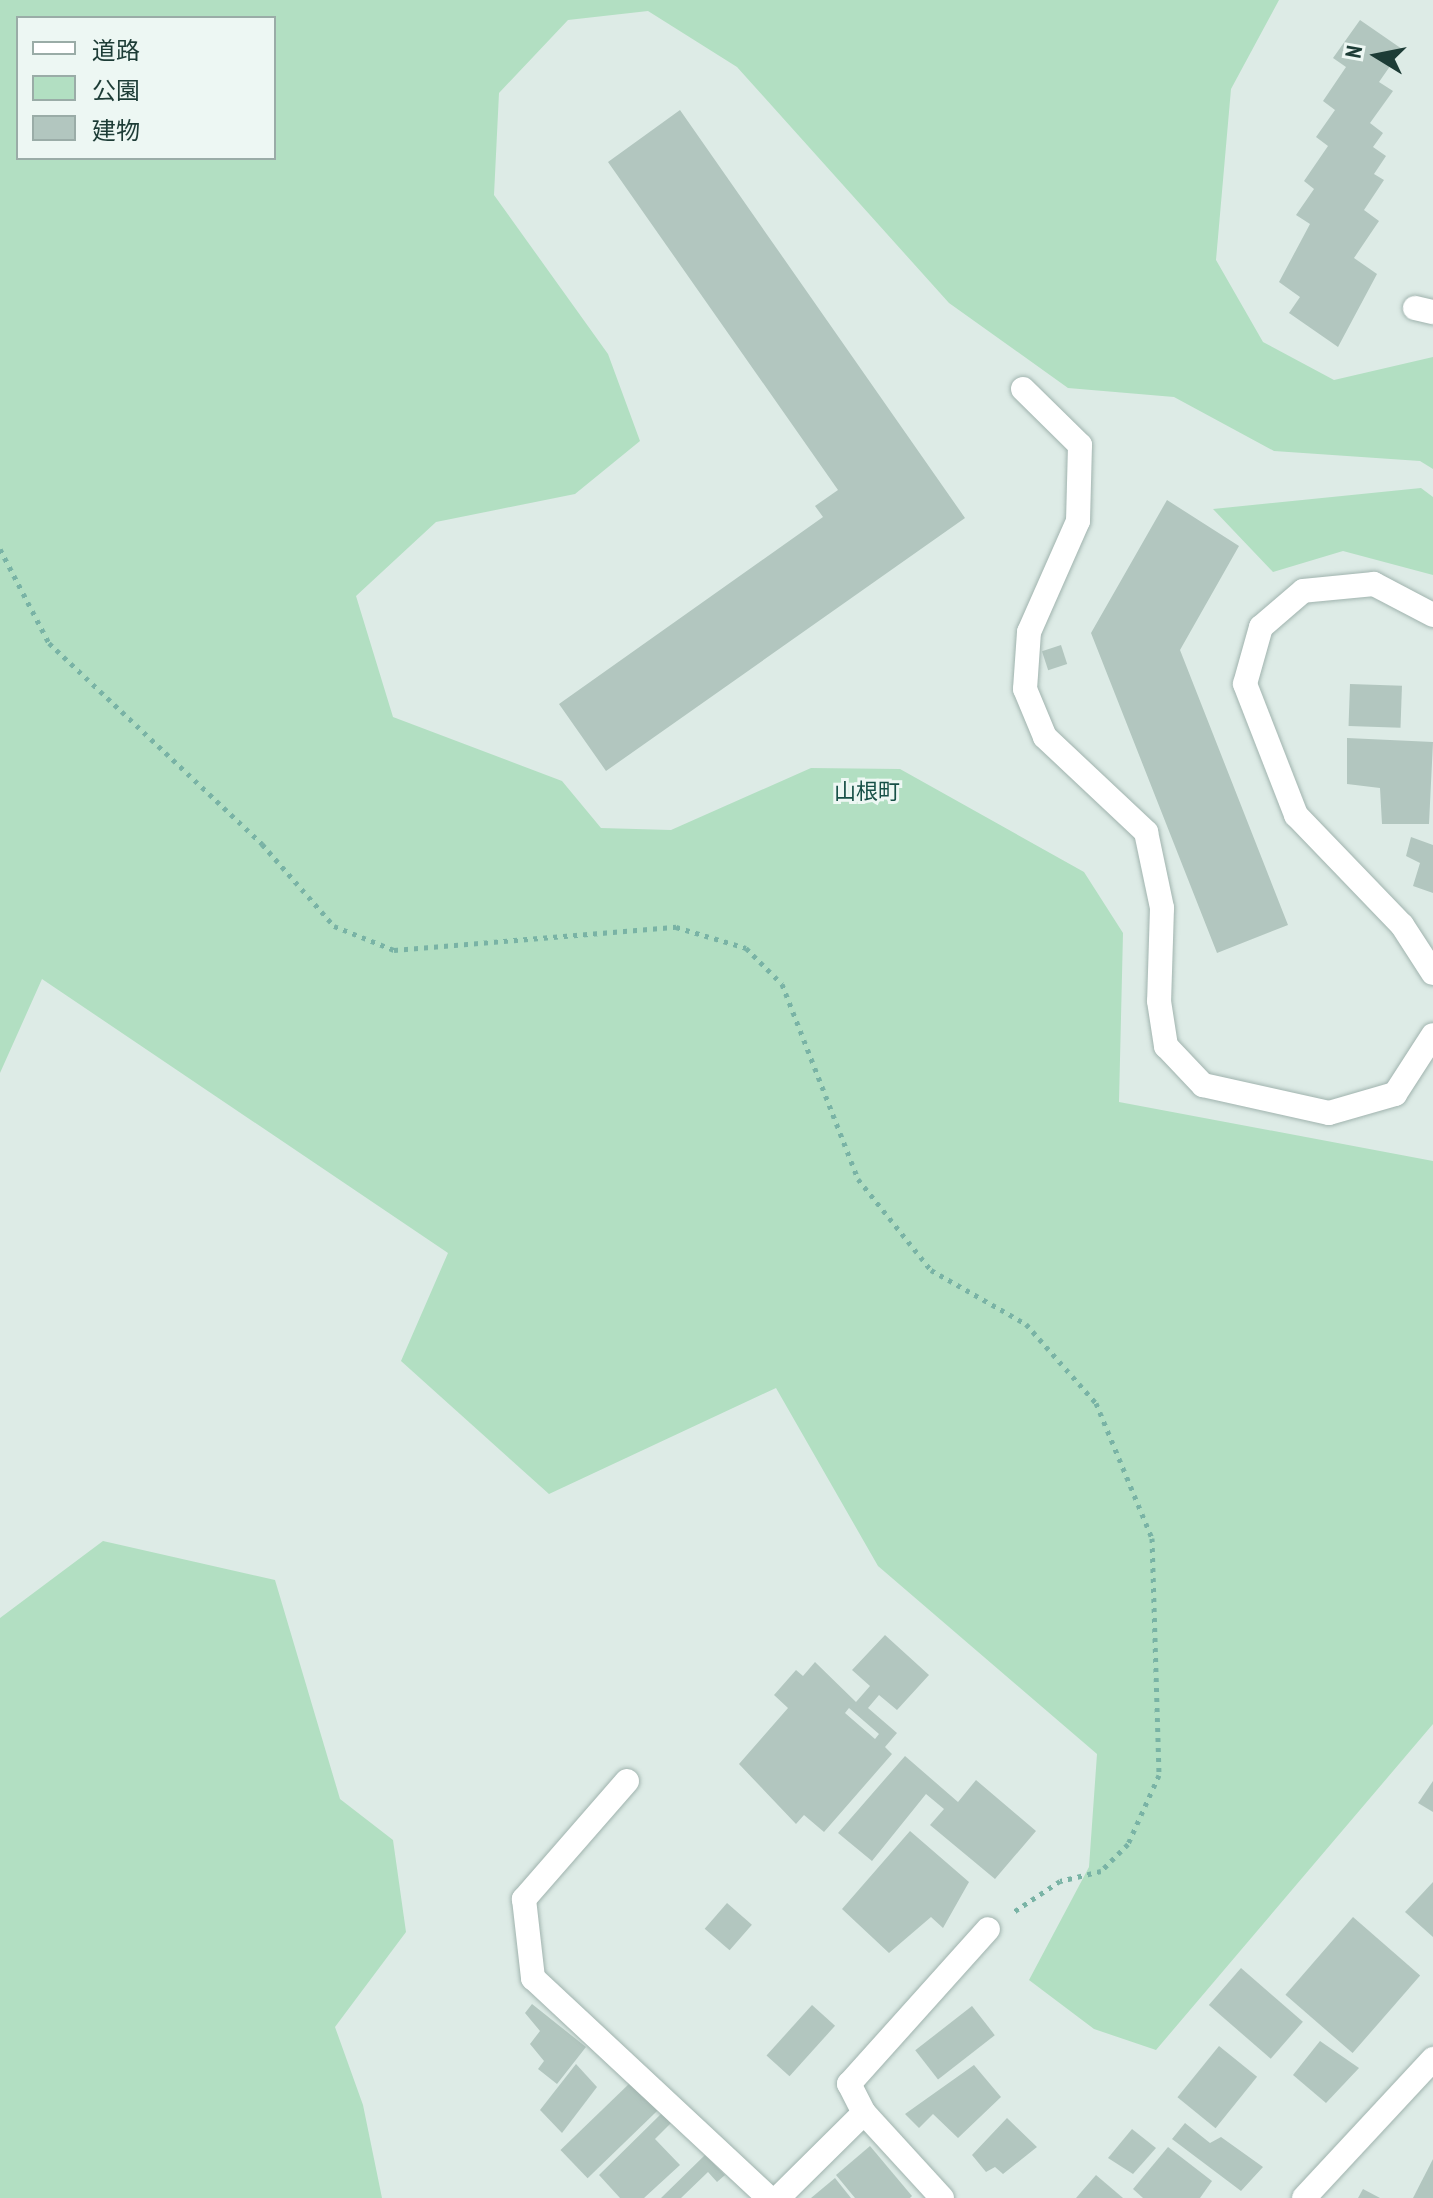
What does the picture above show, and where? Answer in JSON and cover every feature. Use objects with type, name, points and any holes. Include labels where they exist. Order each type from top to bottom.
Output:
[{"type":"street","points":[[1023,389],[1080,445],[1078,521],[1029,632],[1025,689],[1045,737],[1146,832],[1162,908],[1159,1001],[1166,1046],[1203,1085],[1329,1113],[1395,1094],[1433,1035]]},
{"type":"street","points":[[1433,615],[1374,584],[1303,591],[1261,627],[1245,684],[1296,815],[1402,925],[1433,973]]},
{"type":"street","points":[[627,1781],[524,1899],[533,1978],[769,2198]]},
{"type":"street","points":[[942,2198],[864,2113],[849,2084],[988,1929]]},
{"type":"street","points":[[1304,2198],[1433,2059]]},
{"type":"street","points":[[778,2198],[864,2113]]},
{"type":"path","points":[[0,549],[49,643],[262,844],[334,926],[394,950],[498,947],[676,927],[746,948],[782,984],[858,1179],[931,1270],[1026,1324],[1096,1403],[1152,1538],[1159,1775],[1128,1844],[1101,1871],[1060,1881],[988,1929]]},
{"type":"green space","points":[[0,0],[1279,0],[1231,89],[1216,260],[1263,342],[1334,380],[1433,357],[1433,469],[1420,461],[1274,451],[1174,397],[1068,388],[949,303],[737,67],[648,11],[568,20],[499,93],[494,195],[608,354],[640,441],[575,494],[436,522],[356,596],[393,717],[562,781],[601,828],[671,830],[811,768],[900,769],[1084,872],[1123,933],[1119,1102],[1433,1161],[1433,1724],[1156,2050],[1094,2029],[1029,1980],[1089,1867],[1097,1754],[878,1566],[776,1388],[549,1494],[401,1361],[448,1253],[42,979],[0,1073]]},
{"type":"green space","points":[[1421,488],[1433,497],[1433,575],[1343,551],[1273,572],[1213,509]]},
{"type":"green space","points":[[103,1541],[275,1580],[340,1799],[393,1840],[406,1932],[335,2027],[363,2105],[382,2198],[0,2198],[0,1618]]},
{"type":"building","points":[[1360,20],[1402,49],[1379,82],[1393,91],[1370,123],[1383,133],[1373,147],[1386,156],[1374,174],[1384,180],[1364,210],[1379,221],[1354,258],[1377,274],[1338,347],[1289,313],[1300,297],[1279,282],[1310,224],[1296,215],[1314,189],[1304,181],[1328,146],[1316,137],[1335,110],[1323,101],[1346,67],[1333,58]]},
{"type":"building","points":[[680,110],[965,518],[606,771],[559,704],[823,517],[815,506],[838,490],[608,162]]},
{"type":"building","points":[[1167,500],[1239,546],[1180,650],[1288,925],[1217,953],[1091,633]]},
{"type":"building","points":[[1061,645],[1067,664],[1048,670],[1042,651]]},
{"type":"building","points":[[1350,684],[1402,686],[1401,728],[1349,726]]},
{"type":"building","points":[[1347,738],[1433,742],[1429,824],[1382,824],[1380,788],[1347,784]]},
{"type":"building","points":[[1411,837],[1433,845],[1433,893],[1413,886],[1420,863],[1406,856]]},
{"type":"building","points":[[885,1635],[929,1675],[897,1710],[879,1695],[868,1708],[897,1733],[885,1747],[892,1754],[824,1832],[804,1815],[796,1824],[739,1764],[788,1708],[774,1695],[796,1670],[803,1676],[815,1662],[856,1702],[870,1686],[852,1670]],"holes":[[[849,1708],[879,1734],[875,1739],[845,1713]]]},
{"type":"building","points":[[905,1756],[958,1802],[976,1780],[1036,1831],[995,1879],[930,1825],[944,1809],[926,1794],[872,1861],[838,1833]]},
{"type":"building","points":[[1433,1781],[1433,1812],[1418,1803]]},
{"type":"building","points":[[910,1831],[969,1882],[943,1928],[931,1917],[889,1953],[842,1909]]},
{"type":"building","points":[[1433,1882],[1433,1937],[1405,1912]]},
{"type":"building","points":[[727,1903],[752,1925],[730,1950],[705,1929]]},
{"type":"building","points":[[1353,1917],[1420,1975],[1353,2053],[1285,1995]]},
{"type":"building","points":[[1241,1968],[1303,2022],[1271,2059],[1209,2005]]},
{"type":"building","points":[[532,2004],[586,2047],[557,2084],[538,2069],[544,2061],[530,2044],[540,2031],[525,2013]]},
{"type":"building","points":[[812,2005],[835,2026],[790,2076],[766,2056]]},
{"type":"building","points":[[972,2006],[995,2035],[938,2079],[915,2050]]},
{"type":"building","points":[[1320,2041],[1359,2068],[1326,2103],[1293,2075]]},
{"type":"building","points":[[1219,2046],[1257,2077],[1216,2128],[1177,2097]]},
{"type":"building","points":[[576,2064],[597,2087],[562,2133],[540,2110]]},
{"type":"building","points":[[974,2065],[1001,2097],[958,2138],[933,2114],[919,2128],[905,2114]]},
{"type":"building","points":[[631,2082],[658,2110],[588,2178],[561,2150]]},
{"type":"building","points":[[662,2113],[671,2123],[655,2139],[680,2165],[644,2198],[620,2198],[599,2175]]},
{"type":"building","points":[[1007,2118],[1037,2147],[1003,2174],[995,2167],[986,2172],[972,2155]]},
{"type":"building","points":[[1185,2123],[1210,2143],[1221,2137],[1263,2167],[1241,2191],[1172,2139]]},
{"type":"building","points":[[1132,2129],[1156,2148],[1133,2174],[1108,2158]]},
{"type":"building","points":[[870,2146],[912,2196],[910,2198],[855,2198],[836,2175]]},
{"type":"building","points":[[1168,2147],[1212,2181],[1200,2198],[1143,2198],[1133,2189]]},
{"type":"building","points":[[705,2155],[725,2175],[717,2182],[708,2172],[681,2198],[661,2198]]},
{"type":"building","points":[[1433,2159],[1433,2198],[1413,2198]]},
{"type":"building","points":[[1096,2175],[1123,2198],[1076,2198]]},
{"type":"building","points":[[835,2178],[851,2198],[811,2198]]},
{"type":"building","points":[[1363,2189],[1380,2198],[1358,2198]]},
{"type":"district","name":"山根町","points":[[867,792]]}]
